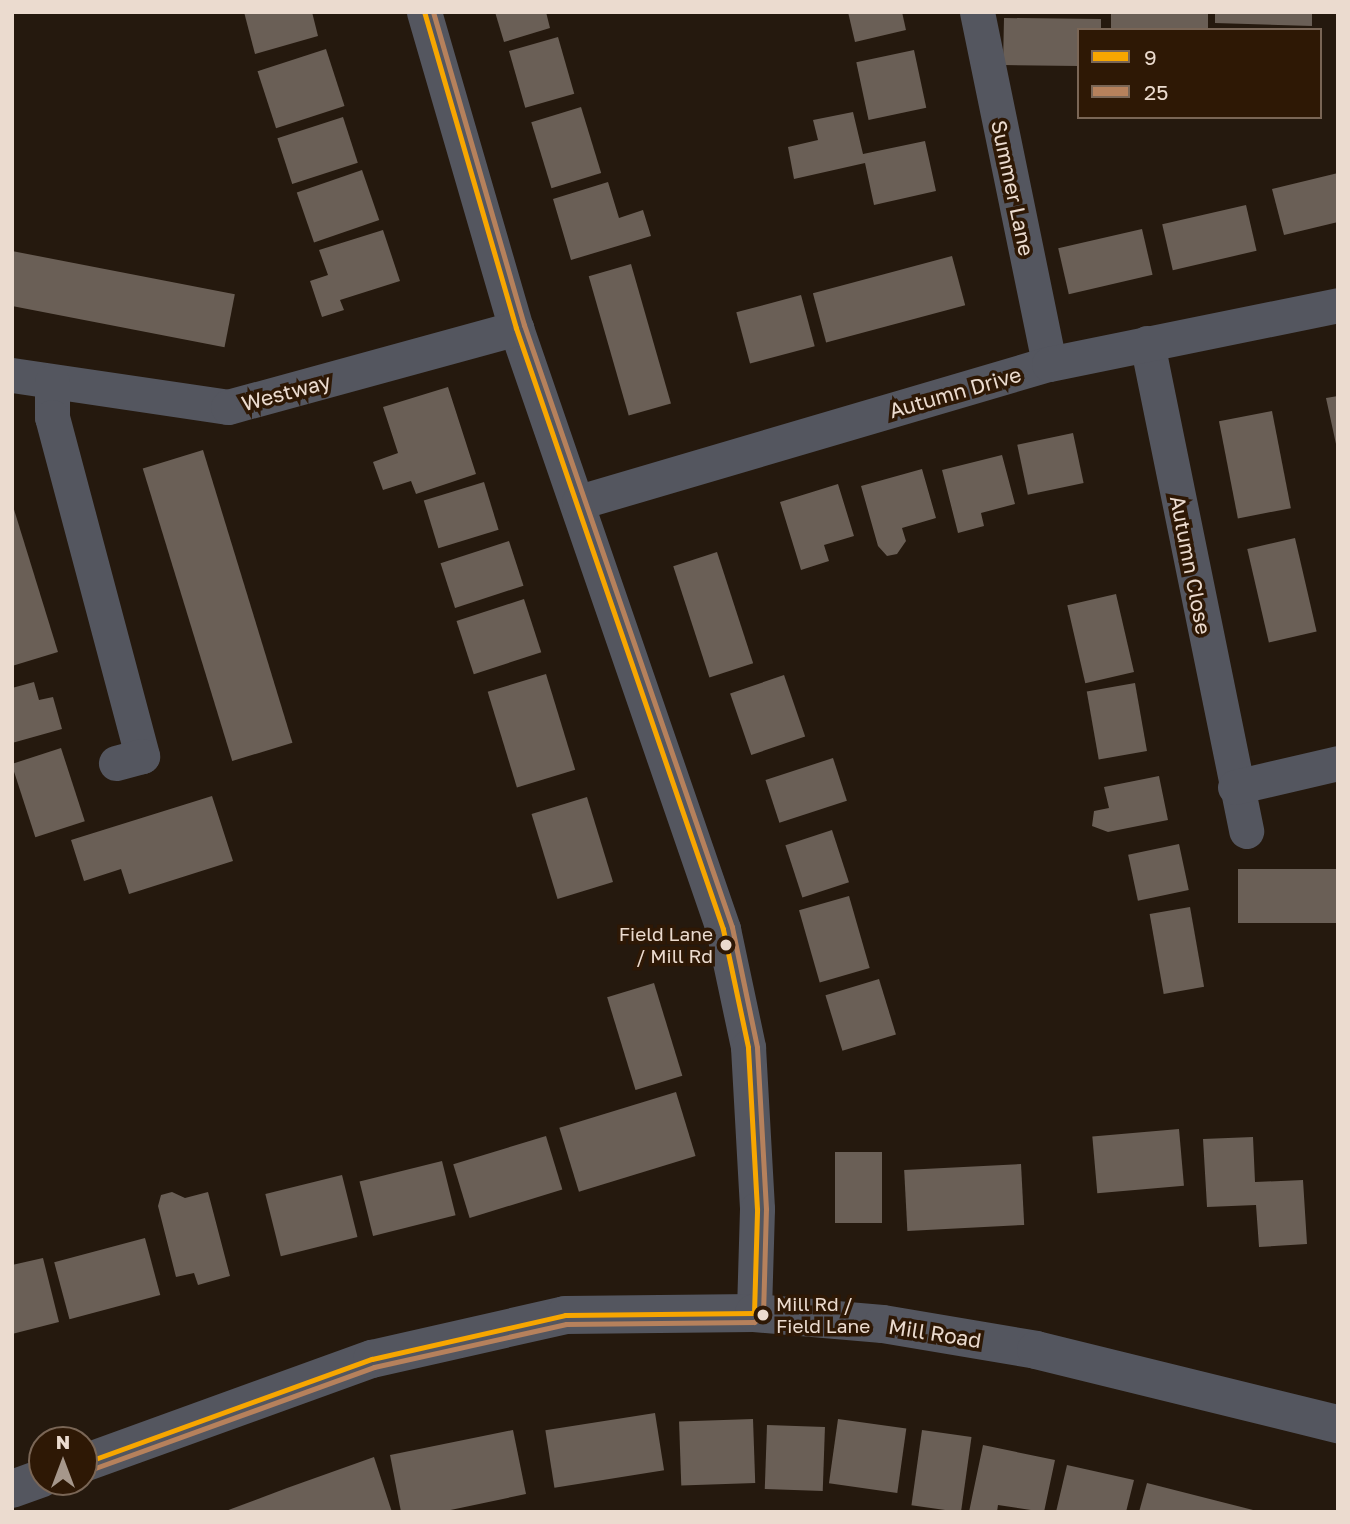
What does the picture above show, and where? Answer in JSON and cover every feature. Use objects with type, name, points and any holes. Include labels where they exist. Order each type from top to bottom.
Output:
[{"type":"street","points":[[424,12],[516,328],[579,502],[723,929],[748,1047],[757,1209],[754,1313]]},
{"type":"street","name":"Summer Lane","points":[[977,12],[1049,364]]},
{"type":"street","name":"Autumn Drive","points":[[579,502],[1049,364],[1338,305]]},
{"type":"street","name":"Westway","points":[[12,375],[228,407],[516,328]]},
{"type":"street","name":"Autumn Close","points":[[1147,343],[1246,831]]},
{"type":"street","points":[[52,382],[52,417],[142,756],[116,763]]},
{"type":"street","points":[[1235,787],[1338,763]]},
{"type":"street","name":"Mill Road","points":[[98,1458],[372,1359],[552,1318],[754,1313],[883,1324],[1036,1350],[1338,1424]]},
{"type":"building","points":[[244,12],[312,12],[318,36],[255,54]]},
{"type":"building","points":[[495,12],[546,12],[550,28],[504,42]]},
{"type":"building","points":[[848,12],[902,12],[906,30],[855,42]]},
{"type":"building","points":[[1111,12],[1208,12],[1208,28],[1111,28]]},
{"type":"building","points":[[1215,12],[1312,12],[1312,26],[1215,23]]},
{"type":"building","points":[[1004,18],[1101,19],[1101,28],[1077,28],[1077,66],[1003,65]]},
{"type":"building","points":[[558,37],[574,94],[525,108],[509,51]]},
{"type":"building","points":[[326,49],[345,106],[276,128],[258,71]]},
{"type":"building","points":[[914,50],[926,108],[869,120],[856,62]]},
{"type":"building","points":[[581,107],[601,173],[551,188],[531,122]]},
{"type":"building","points":[[853,112],[863,154],[925,141],[936,191],[874,205],[865,163],[794,179],[788,147],[818,140],[813,120]]},
{"type":"building","points":[[343,117],[358,163],[292,184],[277,138]]},
{"type":"building","points":[[362,170],[379,220],[314,243],[297,192]]},
{"type":"building","points":[[1338,173],[1338,222],[1284,235],[1272,189]]},
{"type":"building","points":[[608,182],[619,218],[643,210],[651,236],[571,260],[553,199]]},
{"type":"building","points":[[1246,205],[1257,251],[1173,270],[1162,224]]},
{"type":"building","points":[[1142,229],[1153,275],[1069,294],[1058,248]]},
{"type":"building","points":[[383,230],[400,281],[340,300],[344,310],[322,317],[310,281],[328,275],[319,250]]},
{"type":"building","points":[[12,251],[235,294],[225,347],[12,306]]},
{"type":"building","points":[[952,256],[965,305],[826,343],[813,293]]},
{"type":"building","points":[[631,264],[671,403],[629,416],[589,276]]},
{"type":"building","points":[[801,295],[815,346],[750,364],[736,312]]},
{"type":"building","points":[[448,387],[476,474],[416,494],[411,481],[383,490],[373,462],[398,453],[383,407]]},
{"type":"building","points":[[1338,396],[1338,443],[1336,444],[1326,398]]},
{"type":"building","points":[[1272,411],[1291,508],[1238,518],[1219,421]]},
{"type":"building","points":[[1073,433],[1084,483],[1028,495],[1017,445]]},
{"type":"building","points":[[203,450],[292,743],[232,761],[143,468]]},
{"type":"building","points":[[1002,455],[1015,504],[981,513],[984,526],[958,533],[942,470]]},
{"type":"building","points":[[922,469],[936,518],[902,528],[906,541],[897,554],[887,556],[878,546],[861,486]]},
{"type":"building","points":[[484,482],[499,530],[438,548],[424,500]]},
{"type":"building","points":[[838,484],[854,536],[824,545],[829,561],[801,570],[780,502]]},
{"type":"building","points":[[12,503],[58,652],[12,666]]},
{"type":"building","points":[[1295,538],[1317,632],[1269,643],[1247,549]]},
{"type":"building","points":[[509,541],[524,586],[455,608],[441,563]]},
{"type":"building","points":[[717,552],[753,663],[709,677],[673,566]]},
{"type":"building","points":[[1116,594],[1134,672],[1085,683],[1067,605]]},
{"type":"building","points":[[524,599],[541,652],[474,674],[456,621]]},
{"type":"building","points":[[546,674],[575,770],[517,787],[488,692]]},
{"type":"building","points":[[784,675],[805,736],[751,755],[730,694]]},
{"type":"building","points":[[34,682],[39,700],[53,697],[62,729],[12,743],[12,688]]},
{"type":"building","points":[[1135,683],[1147,751],[1099,759],[1087,692]]},
{"type":"building","points":[[61,748],[85,821],[35,837],[12,764]]},
{"type":"building","points":[[833,758],[847,801],[779,823],[765,780]]},
{"type":"building","points":[[1159,776],[1168,820],[1108,832],[1092,826],[1094,811],[1109,808],[1104,787]]},
{"type":"building","points":[[212,796],[233,861],[129,894],[121,869],[84,881],[71,840]]},
{"type":"building","points":[[587,797],[613,882],[558,899],[532,814]]},
{"type":"building","points":[[832,830],[849,882],[802,897],[785,845]]},
{"type":"building","points":[[1179,844],[1189,890],[1138,901],[1128,855]]},
{"type":"building","points":[[1238,869],[1338,869],[1338,923],[1238,923]]},
{"type":"building","points":[[849,896],[870,968],[820,982],[799,910]]},
{"type":"building","points":[[1190,907],[1204,987],[1164,994],[1150,914]]},
{"type":"building","points":[[879,979],[896,1034],[842,1051],[825,995]]},
{"type":"building","points":[[654,983],[682,1076],[636,1090],[607,997]]},
{"type":"building","points":[[676,1092],[696,1156],[579,1192],[559,1128]]},
{"type":"building","points":[[1179,1129],[1184,1186],[1097,1193],[1092,1137]]},
{"type":"building","points":[[546,1136],[562,1190],[470,1218],[453,1164]]},
{"type":"building","points":[[1253,1137],[1255,1182],[1303,1180],[1307,1244],[1259,1247],[1256,1205],[1207,1207],[1203,1139]]},
{"type":"building","points":[[835,1152],[882,1152],[882,1223],[835,1223]]},
{"type":"building","points":[[442,1161],[456,1215],[373,1236],[360,1182]]},
{"type":"building","points":[[1021,1164],[1024,1225],[907,1231],[904,1170]]},
{"type":"building","points":[[342,1175],[357,1237],[281,1256],[265,1194]]},
{"type":"building","points":[[172,1192],[185,1198],[208,1192],[230,1276],[198,1285],[194,1273],[176,1277],[158,1206],[161,1195]]},
{"type":"building","points":[[145,1238],[160,1295],[69,1319],[54,1262]]},
{"type":"building","points":[[43,1258],[59,1322],[12,1334],[12,1265]]},
{"type":"building","points":[[655,1413],[664,1470],[554,1488],[545,1430]]},
{"type":"building","points":[[753,1419],[755,1483],[681,1486],[679,1422]]},
{"type":"building","points":[[838,1419],[906,1429],[897,1493],[829,1483]]},
{"type":"building","points":[[767,1425],[825,1427],[823,1491],[765,1489]]},
{"type":"building","points":[[513,1430],[526,1494],[441,1512],[401,1512],[390,1455]]},
{"type":"building","points":[[922,1430],[972,1437],[961,1512],[911,1505]]},
{"type":"building","points":[[983,1445],[1055,1460],[1044,1512],[998,1505],[997,1512],[969,1512]]},
{"type":"building","points":[[374,1457],[392,1512],[223,1512],[287,1488]]},
{"type":"building","points":[[1067,1465],[1134,1480],[1126,1512],[1056,1512]]},
{"type":"building","points":[[1147,1483],[1257,1511],[1257,1512],[1139,1512]]},
{"type":"transit line","name":"9","points":[[98,1458],[372,1359],[565,1315],[754,1313],[757,1209],[748,1047],[723,929],[516,328],[424,12]]},
{"type":"transit line","name":"25","points":[[98,1467],[374,1367],[566,1324],[754,1322],[763,1315],[766,1209],[757,1047],[732,927],[524,325],[433,12]]},
{"type":"place","name":"Field Lane / Mill Rd","points":[[726,945]]},
{"type":"place","name":"Mill Rd / Field Lane","points":[[763,1315]]}]
